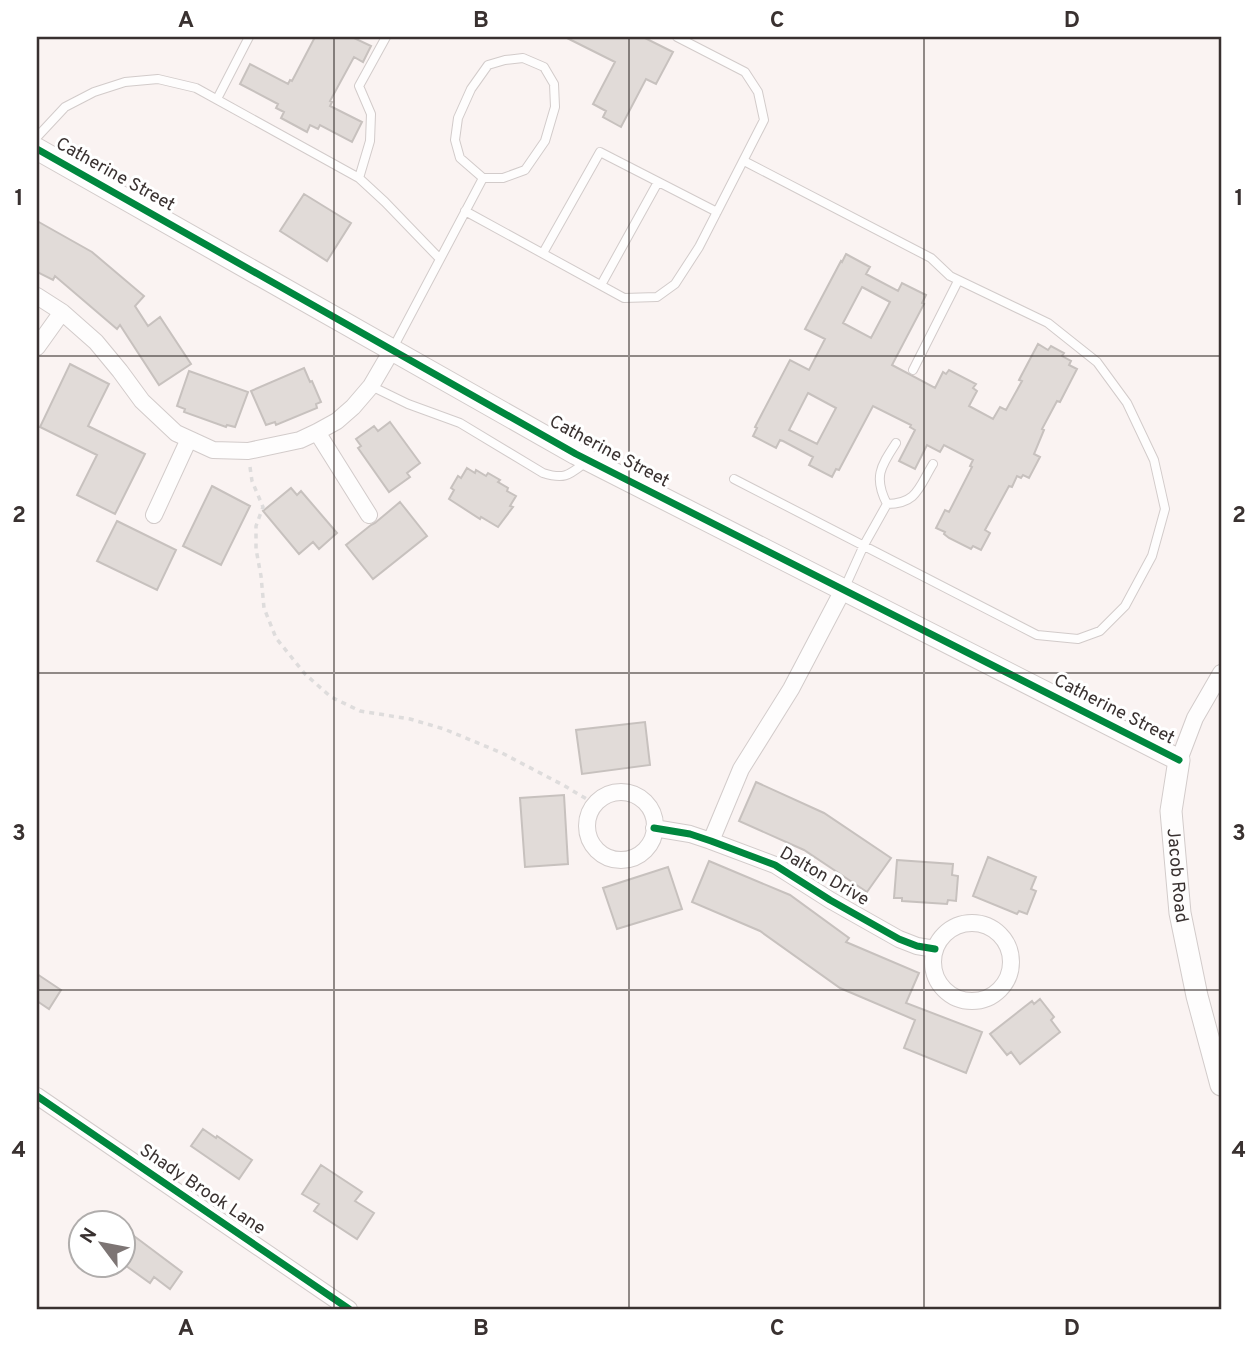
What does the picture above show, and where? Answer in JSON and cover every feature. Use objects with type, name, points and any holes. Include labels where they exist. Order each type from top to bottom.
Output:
[{"type":"street","name":"Catherine Street","points":[[37,149],[589,460],[1179,760]]},
{"type":"street","points":[[37,296],[96,342],[142,401],[176,433],[213,450],[248,451],[300,440],[317,432],[345,414],[371,386],[393,350]]},
{"type":"street","points":[[37,347],[62,313]]},
{"type":"street","points":[[317,432],[369,515]]},
{"type":"street","points":[[154,515],[190,439]]},
{"type":"street","points":[[711,841],[741,769],[791,689],[843,590]]},
{"type":"street","name":"Jacob Road","points":[[1221,673],[1195,718],[1179,760],[1171,811],[1180,913],[1197,996],[1221,1085]]},
{"type":"street","points":[[617,792],[631,793],[642,799],[651,809],[655,822],[647,847],[637,855],[625,859],[611,858],[599,852],[591,842],[587,829],[588,816],[594,804],[617,792]]},
{"type":"street","name":"Dalton Drive","points":[[654,828],[690,834],[775,865],[899,939],[934,948]]},
{"type":"street","points":[[970,923],[985,925],[998,933],[1007,946],[1011,961],[1009,976],[1001,989],[988,998],[973,1002],[958,999],[945,991],[936,979],[932,964],[934,948],[942,935],[955,926],[970,923]]},
{"type":"street","name":"Shady Brook Lane","points":[[37,1096],[349,1309]]},
{"type":"lane","points":[[217,99],[250,37]]},
{"type":"lane","points":[[359,178],[370,141],[370,114],[359,86],[386,37]]},
{"type":"lane","points":[[465,211],[624,298],[657,297],[675,284],[699,247],[764,120],[758,92],[745,72],[677,37]]},
{"type":"lane","points":[[523,58],[544,67],[554,84],[555,107],[545,141],[525,170],[503,178],[483,178],[460,158],[455,140],[458,118],[471,89],[488,65],[523,58]]},
{"type":"lane","points":[[37,137],[65,107],[94,92],[125,82],[158,79],[196,88],[359,178],[440,259]]},
{"type":"lane","points":[[542,253],[600,152],[717,212]]},
{"type":"lane","points":[[734,479],[1037,635],[1078,639],[1100,632],[1125,606],[1152,556],[1165,509],[1154,460],[1126,403],[1097,362],[1048,323],[958,281],[931,258],[744,161]]},
{"type":"lane","points":[[393,350],[483,178]]},
{"type":"lane","points":[[601,285],[658,182]]},
{"type":"lane","points":[[913,370],[958,281]]},
{"type":"lane","points":[[371,386],[408,404],[460,423],[543,473],[559,478],[570,475],[589,460]]},
{"type":"lane","points":[[887,504],[880,491],[879,480],[883,464],[897,443]]},
{"type":"lane","points":[[887,504],[899,504],[911,499],[933,464]]},
{"type":"lane","points":[[843,590],[887,504]]},
{"type":"path","points":[[248,451],[252,481],[263,507],[256,526],[256,549],[264,608],[276,638],[304,674],[331,697],[360,711],[410,719],[444,729],[502,753],[594,804]]},
{"type":"building","points":[[315,37],[352,37],[371,46],[363,62],[354,57],[330,101],[330,106],[362,122],[352,142],[320,125],[318,129],[310,125],[307,132],[281,118],[284,112],[276,108],[278,104],[240,84],[250,64],[288,84]]},
{"type":"building","points":[[565,37],[643,37],[673,52],[656,84],[646,79],[621,127],[603,117],[606,111],[593,104],[615,62]]},
{"type":"building","points":[[304,194],[351,223],[327,261],[280,231]]},
{"type":"building","points":[[37,221],[92,252],[144,296],[135,306],[148,326],[160,317],[191,364],[159,385],[120,325],[117,329],[55,276],[53,280],[37,272]]},
{"type":"building","points":[[846,254],[870,267],[866,274],[898,291],[902,283],[926,295],[922,303],[924,304],[892,365],[935,388],[943,372],[946,374],[949,370],[976,384],[973,388],[977,391],[969,406],[993,419],[1000,407],[1006,410],[1038,344],[1048,350],[1051,346],[1064,353],[1062,356],[1071,361],[1069,365],[1077,369],[1042,429],[1044,430],[1034,454],[1040,457],[1029,478],[1017,476],[1012,487],[1009,486],[985,530],[990,533],[981,550],[973,546],[971,549],[936,528],[945,510],[949,512],[973,460],[944,445],[940,452],[927,445],[915,469],[899,461],[915,430],[911,425],[873,406],[839,470],[836,469],[832,477],[809,465],[813,457],[783,441],[780,440],[776,448],[753,436],[757,428],[755,427],[790,360],[809,370],[825,339],[805,329]],"holes":[[[862,287],[890,302],[871,338],[843,323]],[[808,393],[836,408],[817,444],[789,430]]]},
{"type":"building","points":[[70,364],[109,384],[88,426],[145,454],[115,514],[77,495],[97,455],[40,427]]},
{"type":"building","points":[[304,368],[321,402],[316,404],[317,408],[276,425],[275,422],[266,425],[251,391]]},
{"type":"building","points":[[189,371],[248,392],[235,427],[226,427],[184,412],[185,409],[177,406]]},
{"type":"building","points":[[390,422],[420,463],[407,473],[410,477],[389,492],[358,448],[361,446],[356,439],[374,426],[378,431]]},
{"type":"building","points":[[467,468],[486,476],[488,473],[500,480],[498,482],[508,488],[507,491],[516,496],[510,506],[513,507],[498,527],[449,499],[454,490],[451,488]]},
{"type":"building","points":[[212,486],[250,506],[221,565],[183,546]]},
{"type":"building","points":[[291,488],[297,495],[301,491],[337,533],[319,549],[313,542],[299,554],[263,511]]},
{"type":"building","points":[[400,502],[427,536],[373,579],[346,545]]},
{"type":"building","points":[[117,521],[176,550],[157,590],[97,561]]},
{"type":"building","points":[[645,722],[650,765],[582,774],[576,730]]},
{"type":"building","points":[[756,782],[824,813],[891,858],[867,892],[804,850],[739,821]]},
{"type":"building","points":[[564,795],[568,864],[525,867],[520,798]]},
{"type":"building","points":[[988,857],[1036,877],[1031,889],[1036,891],[1027,914],[1019,911],[1017,914],[973,896]]},
{"type":"building","points":[[897,860],[953,864],[952,875],[958,876],[956,901],[948,900],[947,904],[894,898]]},
{"type":"building","points":[[709,861],[790,895],[849,938],[846,942],[919,973],[906,1003],[982,1032],[966,1073],[904,1048],[915,1020],[840,988],[760,931],[692,902]]},
{"type":"building","points":[[668,867],[682,909],[617,929],[603,888]]},
{"type":"building","points":[[37,974],[61,990],[49,1009],[37,1001]]},
{"type":"building","points":[[1040,999],[1054,1017],[1051,1020],[1060,1032],[1020,1064],[1011,1052],[1007,1055],[990,1034],[1032,1001],[1034,1004]]},
{"type":"building","points":[[203,1129],[252,1160],[239,1179],[191,1146]]},
{"type":"building","points":[[321,1165],[362,1192],[355,1201],[374,1213],[357,1239],[314,1211],[319,1204],[302,1194]]},
{"type":"building","points":[[136,1238],[182,1272],[170,1289],[154,1277],[150,1283],[136,1273]]},
{"type":"cycle path","points":[[37,149],[576,454],[1179,760]]},
{"type":"cycle path","points":[[654,828],[690,834],[775,865],[899,939],[935,949]]},
{"type":"cycle path","points":[[37,1096],[349,1309]]}]
